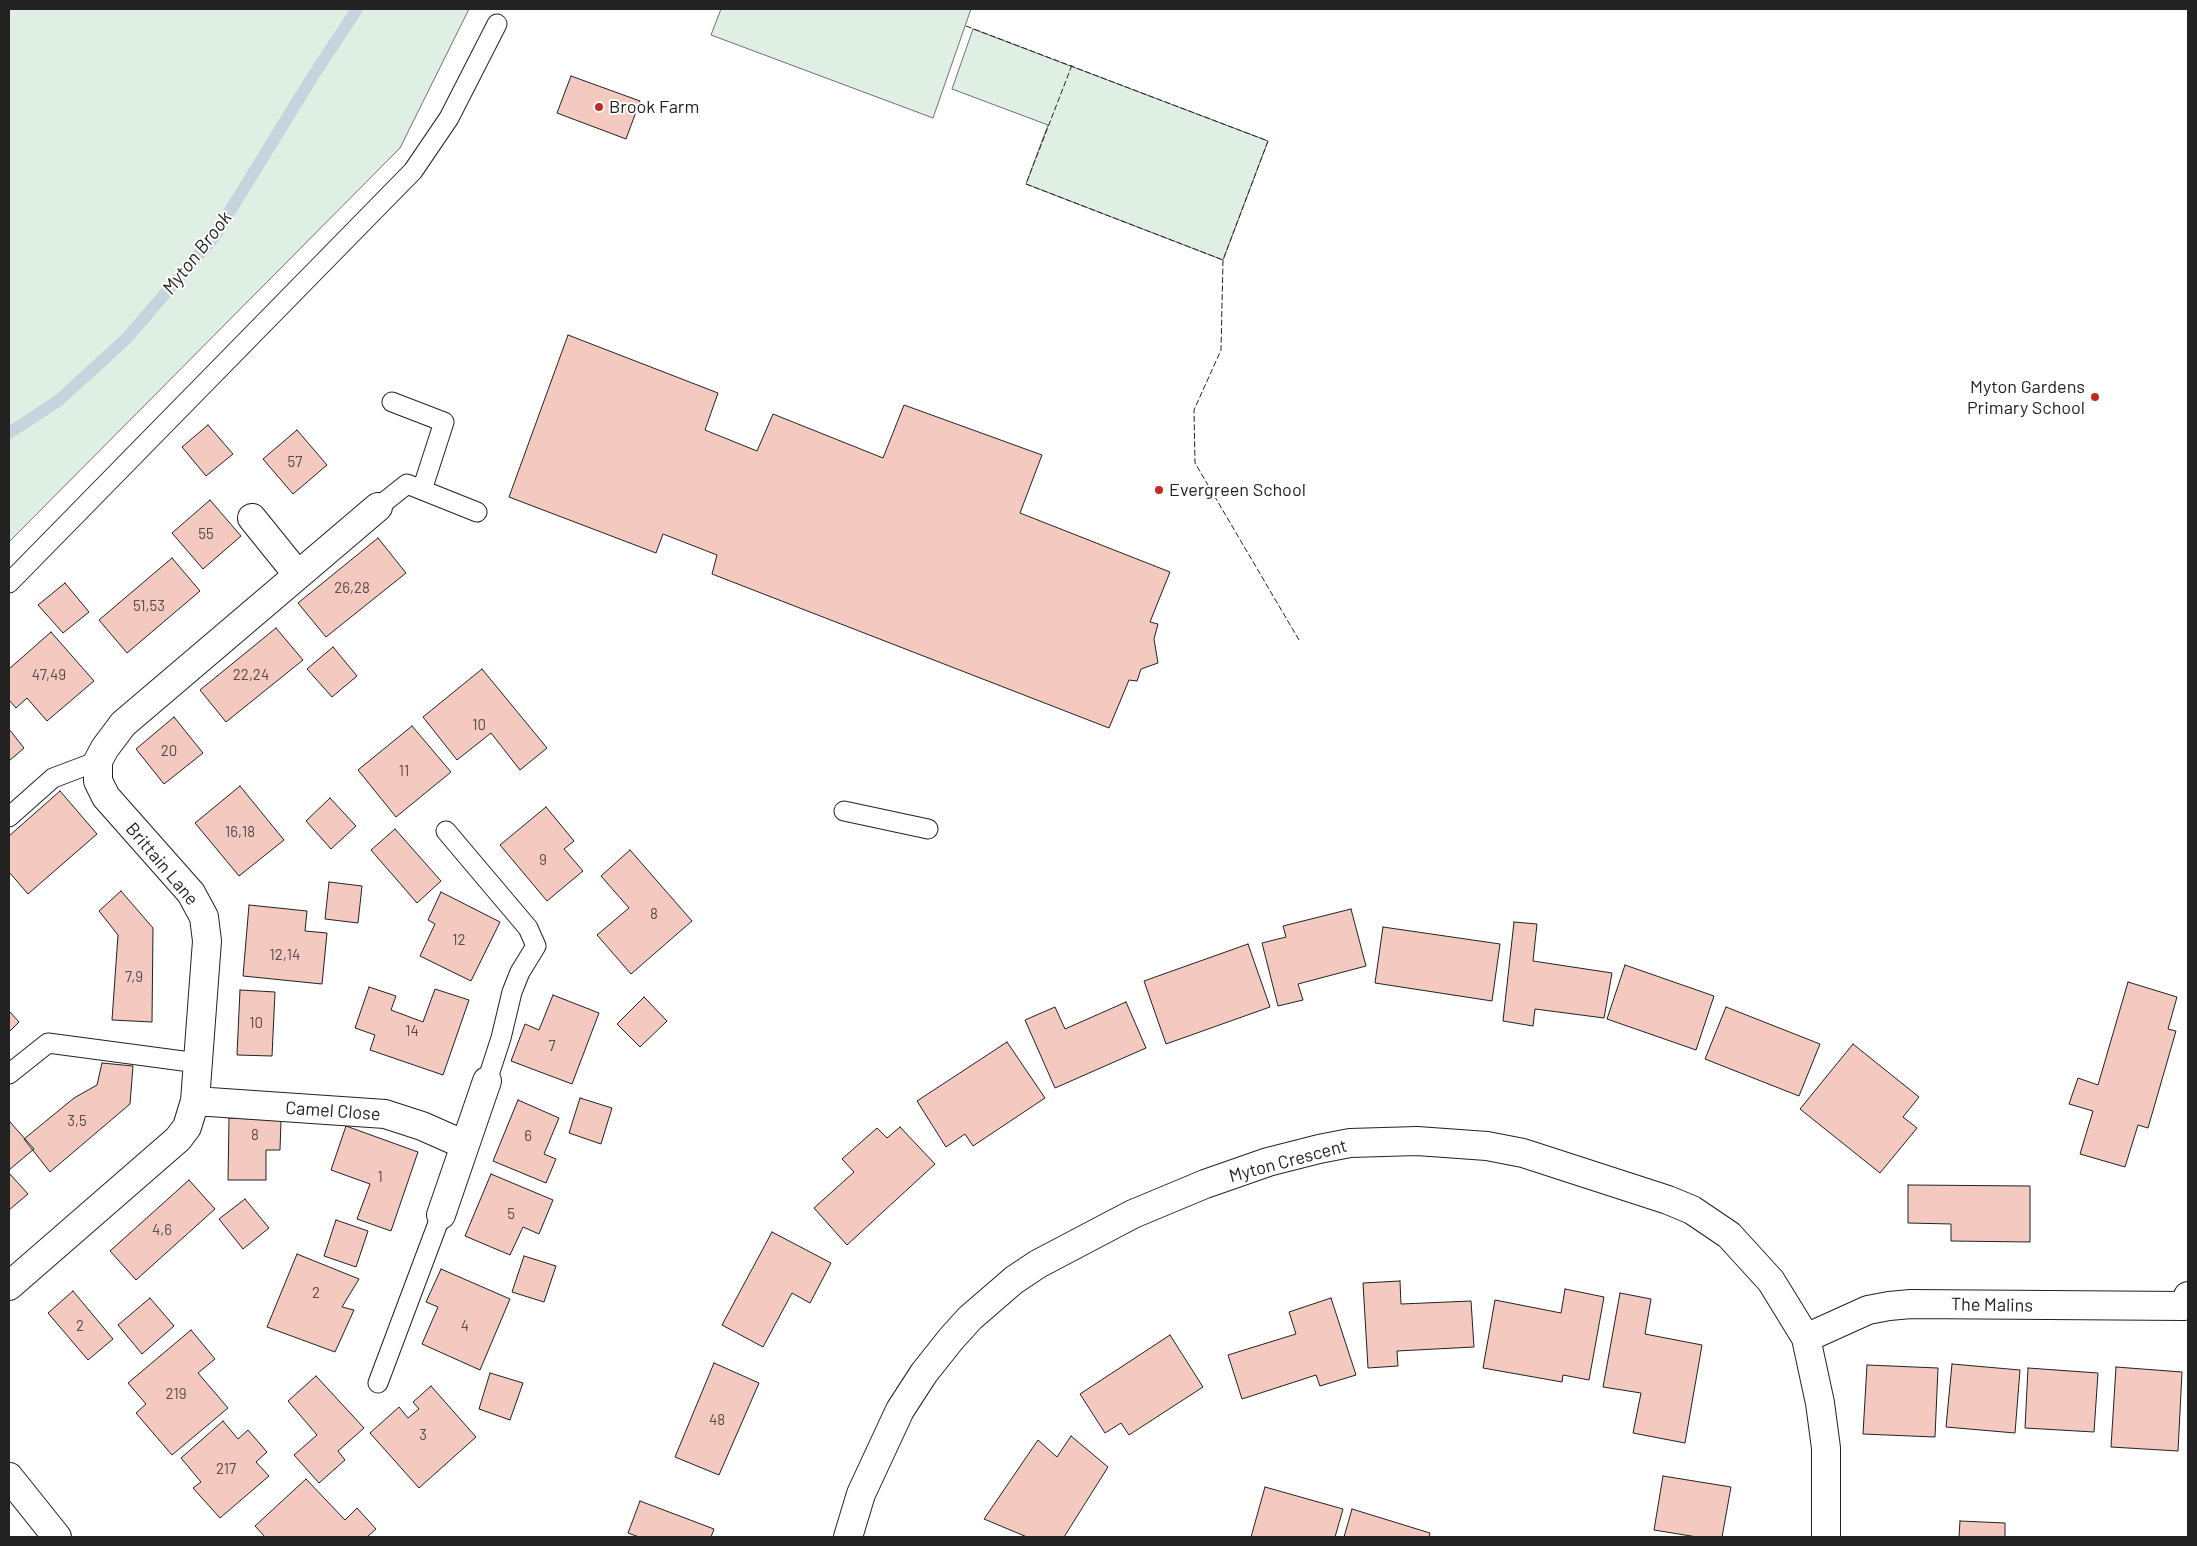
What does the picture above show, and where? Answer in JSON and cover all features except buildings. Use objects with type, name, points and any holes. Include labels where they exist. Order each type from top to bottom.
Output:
[{"type":"street","points":[[98,762],[112,735],[123,724],[378,507]]},
{"type":"street","points":[[252,518],[298,575]]},
{"type":"street","name":"Brittain Lane","points":[[9,1286],[178,1139],[192,1116],[195,1101],[207,941],[204,918],[190,892],[106,797],[98,781],[98,762]]},
{"type":"street","points":[[442,1216],[487,1082]]},
{"type":"street","name":"Camel Close","points":[[195,1101],[385,1114],[422,1126],[465,1145]]},
{"type":"street","name":"Myton Crescent","points":[[848,1537],[861,1494],[900,1410],[950,1339],[970,1318],[1014,1280],[1038,1264],[1134,1214],[1204,1184],[1268,1162],[1319,1149],[1350,1143],[1384,1141],[1452,1142],[1524,1153],[1668,1200],[1692,1210],[1729,1235],[1771,1281],[1806,1338],[1820,1403],[1826,1448],[1826,1537]]},
{"type":"street","name":"The Malins","points":[[1806,1338],[1868,1310],[1911,1304],[2187,1303]]},
{"type":"street","points":[[9,1477],[57,1537]]},
{"type":"lane","points":[[9,584],[414,171],[449,118],[497,24]]},
{"type":"lane","points":[[392,402],[444,422],[422,490]]},
{"type":"lane","points":[[378,507],[407,484],[477,512]]},
{"type":"lane","points":[[9,817],[53,778],[98,762]]},
{"type":"lane","points":[[844,811],[928,829]]},
{"type":"lane","points":[[446,831],[528,928],[536,946],[520,972],[512,992],[502,1038],[487,1082]]},
{"type":"lane","points":[[9,1074],[48,1043],[198,1063]]},
{"type":"lane","points":[[378,1383],[442,1216]]},
{"type":"green space","points":[[9,9],[469,9],[400,148],[9,542]]},
{"type":"green space","points":[[721,9],[971,9],[933,118],[711,35]]},
{"type":"green space","points":[[973,29],[1268,141],[1223,260],[1026,184],[1048,125],[952,89]]},
{"type":"waterway","name":"Myton Brook","points":[[9,433],[58,401],[126,339],[214,237],[313,76],[357,9]]},
{"type":"fence","points":[[966,26],[1268,141],[1223,260],[1221,350],[1194,410],[1195,463],[1299,640]]},
{"type":"fence","points":[[1072,65],[1026,184],[1223,260]]},
{"type":"place","name":"Brook Farm","points":[[599,107]]},
{"type":"place","name":"Myton Gardens Primary School","points":[[2095,397]]},
{"type":"place","name":"Evergreen School","points":[[1159,490]]}]
